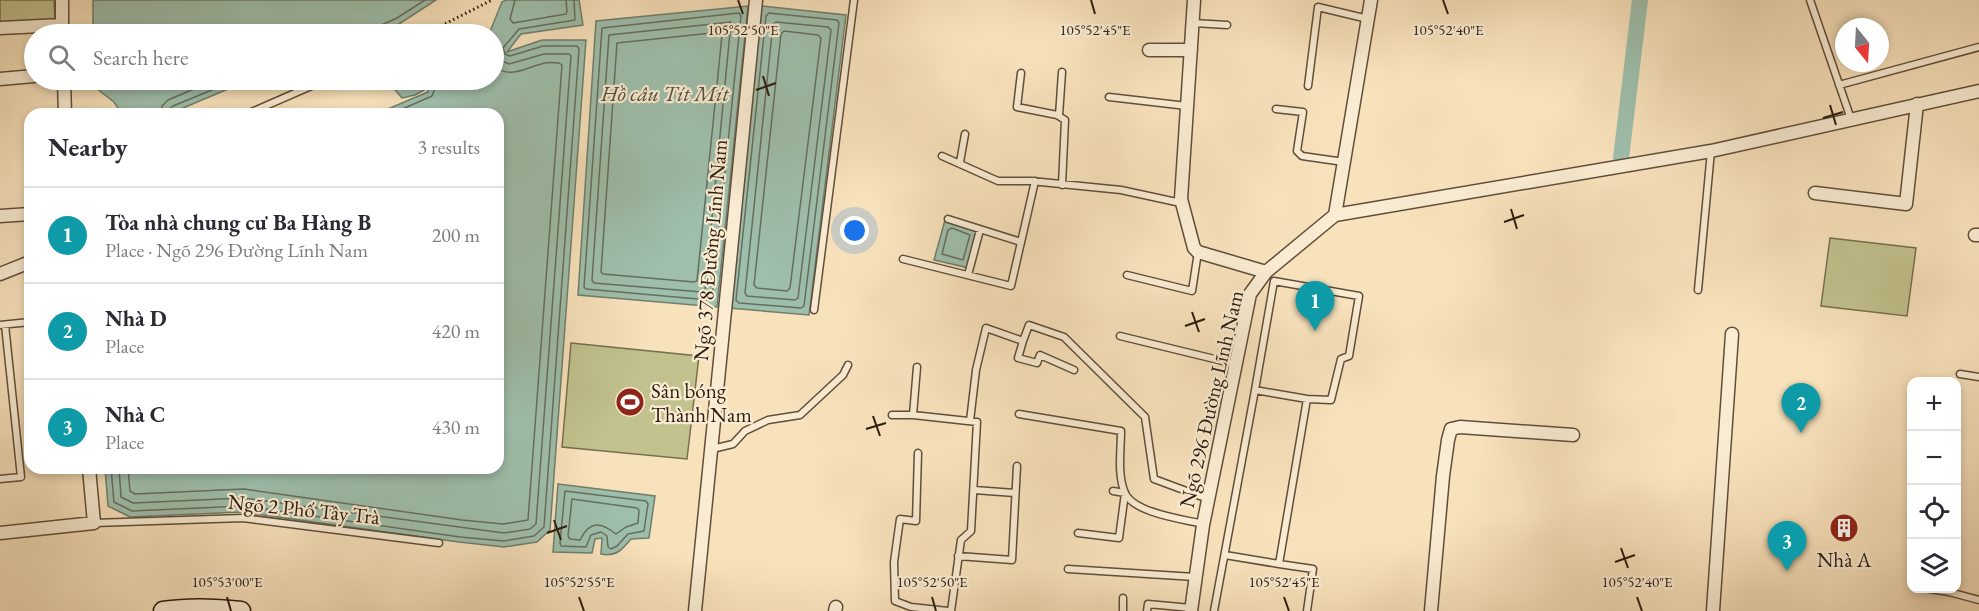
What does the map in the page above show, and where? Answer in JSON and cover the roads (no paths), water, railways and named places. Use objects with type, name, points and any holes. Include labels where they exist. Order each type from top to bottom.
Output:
[{"type":"main road","points":[[163,611],[205,608],[242,611]]},
{"type":"street","points":[[62,0],[62,24]]},
{"type":"street","name":"Ngõ 378 Đường Lĩnh Nam","points":[[695,611],[756,0]]},
{"type":"street","points":[[1194,0],[1181,203],[1194,248],[1198,252]]},
{"type":"street","points":[[1335,215],[1371,0]]},
{"type":"street","points":[[0,28],[24,29]]},
{"type":"street","points":[[1149,50],[1191,50]]},
{"type":"street","points":[[0,79],[24,77]]},
{"type":"street","points":[[65,90],[66,108]]},
{"type":"street","points":[[1266,272],[1335,215],[1711,151],[1979,91]]},
{"type":"street","points":[[1815,192],[1906,204],[1917,104]]},
{"type":"street","points":[[0,216],[24,214]]},
{"type":"street","name":"Ngõ 296 Đường Lĩnh Nam","points":[[1192,609],[1203,525],[1250,294],[1266,272],[1198,252]]},
{"type":"street","points":[[0,274],[24,264]]},
{"type":"street","points":[[1713,611],[1732,334]]},
{"type":"street","points":[[1431,611],[1443,476],[1448,440],[1452,429],[1460,427],[1573,435]]},
{"type":"street","points":[[90,474],[94,523]]},
{"type":"street","name":"Ngõ 2 Phố Tây Trà","points":[[0,534],[94,523]]},
{"type":"lane","points":[[814,310],[854,0]]},
{"type":"lane","points":[[1810,0],[1851,119]]},
{"type":"lane","points":[[1308,86],[1318,8],[1368,19]]},
{"type":"lane","points":[[1192,22],[1227,25]]},
{"type":"lane","points":[[1839,85],[1979,47]]},
{"type":"lane","points":[[1059,116],[1062,72]]},
{"type":"lane","points":[[1021,73],[1017,107],[1059,116],[1065,120],[1062,185]]},
{"type":"lane","points":[[261,108],[302,90]]},
{"type":"lane","points":[[1109,97],[1187,106]]},
{"type":"lane","points":[[1276,109],[1303,112],[1297,151],[1302,156],[1344,162]]},
{"type":"lane","points":[[960,162],[965,134]]},
{"type":"lane","points":[[1698,290],[1711,151]]},
{"type":"lane","points":[[942,156],[960,162],[998,181],[1035,181],[1121,190],[1181,203]]},
{"type":"lane","points":[[903,259],[1011,286],[1035,181]]},
{"type":"lane","points":[[948,219],[1021,242]]},
{"type":"lane","points":[[968,275],[980,230]]},
{"type":"lane","points":[[1127,274],[1192,291],[1198,252]]},
{"type":"lane","points":[[1214,611],[1274,281],[1359,296],[1349,356],[1341,359],[1331,400],[1307,399],[1255,390]]},
{"type":"lane","points":[[0,479],[21,477],[2,325],[24,323]]},
{"type":"lane","points":[[1074,370],[1040,355],[1037,363],[1018,358],[1029,325],[1064,337],[1146,417],[1154,478],[1208,499]]},
{"type":"lane","points":[[970,421],[976,370],[986,328],[1023,341]]},
{"type":"lane","points":[[1120,336],[1235,364]]},
{"type":"lane","points":[[711,450],[733,444],[745,431],[768,420],[800,415],[843,375],[848,365]]},
{"type":"lane","points":[[913,415],[917,367]]},
{"type":"lane","points":[[1960,375],[1979,377]]},
{"type":"lane","points":[[1279,564],[1307,399]]},
{"type":"lane","points":[[1019,414],[1121,431],[1121,477],[1125,493],[1131,502],[1145,509],[1203,525]]},
{"type":"lane","points":[[892,416],[913,415],[977,422],[971,531],[961,540],[949,611],[911,607],[895,601],[894,562],[900,519],[916,521],[918,453]]},
{"type":"lane","points":[[958,556],[1012,561],[1017,466]]},
{"type":"lane","points":[[974,490],[1016,493]]},
{"type":"lane","points":[[1113,491],[1125,493]]},
{"type":"lane","points":[[1078,533],[1119,538],[1125,493]]},
{"type":"lane","name":"Ngõ 2 Phố Tây Trà","points":[[94,523],[243,518],[439,543]]},
{"type":"lane","points":[[1225,555],[1313,569],[1307,611]]},
{"type":"lane","points":[[1068,569],[1195,577]]},
{"type":"lane","points":[[1958,593],[1979,600]]},
{"type":"lane","points":[[1123,598],[1123,611]]},
{"type":"lane","points":[[1147,611],[1148,604],[1192,609]]},
{"type":"water","points":[[93,0],[436,0],[399,24],[93,24]]},
{"type":"water","points":[[506,0],[579,0],[583,25],[521,34],[507,52],[542,40],[586,40],[550,530],[537,542],[504,547],[242,512],[130,517],[108,506],[105,474],[504,474],[504,108],[390,108],[428,92],[428,90],[504,90],[504,24],[493,24],[502,2]]},
{"type":"water","name":"Hồ câu Tít Mít","points":[[748,6],[717,307],[578,295],[596,21]]},
{"type":"water","points":[[761,6],[846,15],[809,315],[729,308]]},
{"type":"water","points":[[98,90],[226,90],[183,108],[118,108]]},
{"type":"water","points":[[395,90],[424,90],[415,95],[402,98]]},
{"type":"water","points":[[945,220],[977,230],[969,268],[934,260]]},
{"type":"water","points":[[558,484],[655,496],[649,538],[631,539],[622,549],[611,554],[601,554],[602,538],[595,539],[592,553],[553,552]]},
{"type":"waterway","points":[[1621,158],[1640,0]]},
{"type":"place","name":"Tòa nhà chung cư Ba Hàng B","points":[[1315,331]]},
{"type":"place","name":"Sân bóng Thành Nam","points":[[630,402]]},
{"type":"place","name":"Nhà D","points":[[1801,433]]},
{"type":"place","name":"Nhà A","points":[[1844,528]]},
{"type":"place","name":"Nhà C","points":[[1787,571]]}]
